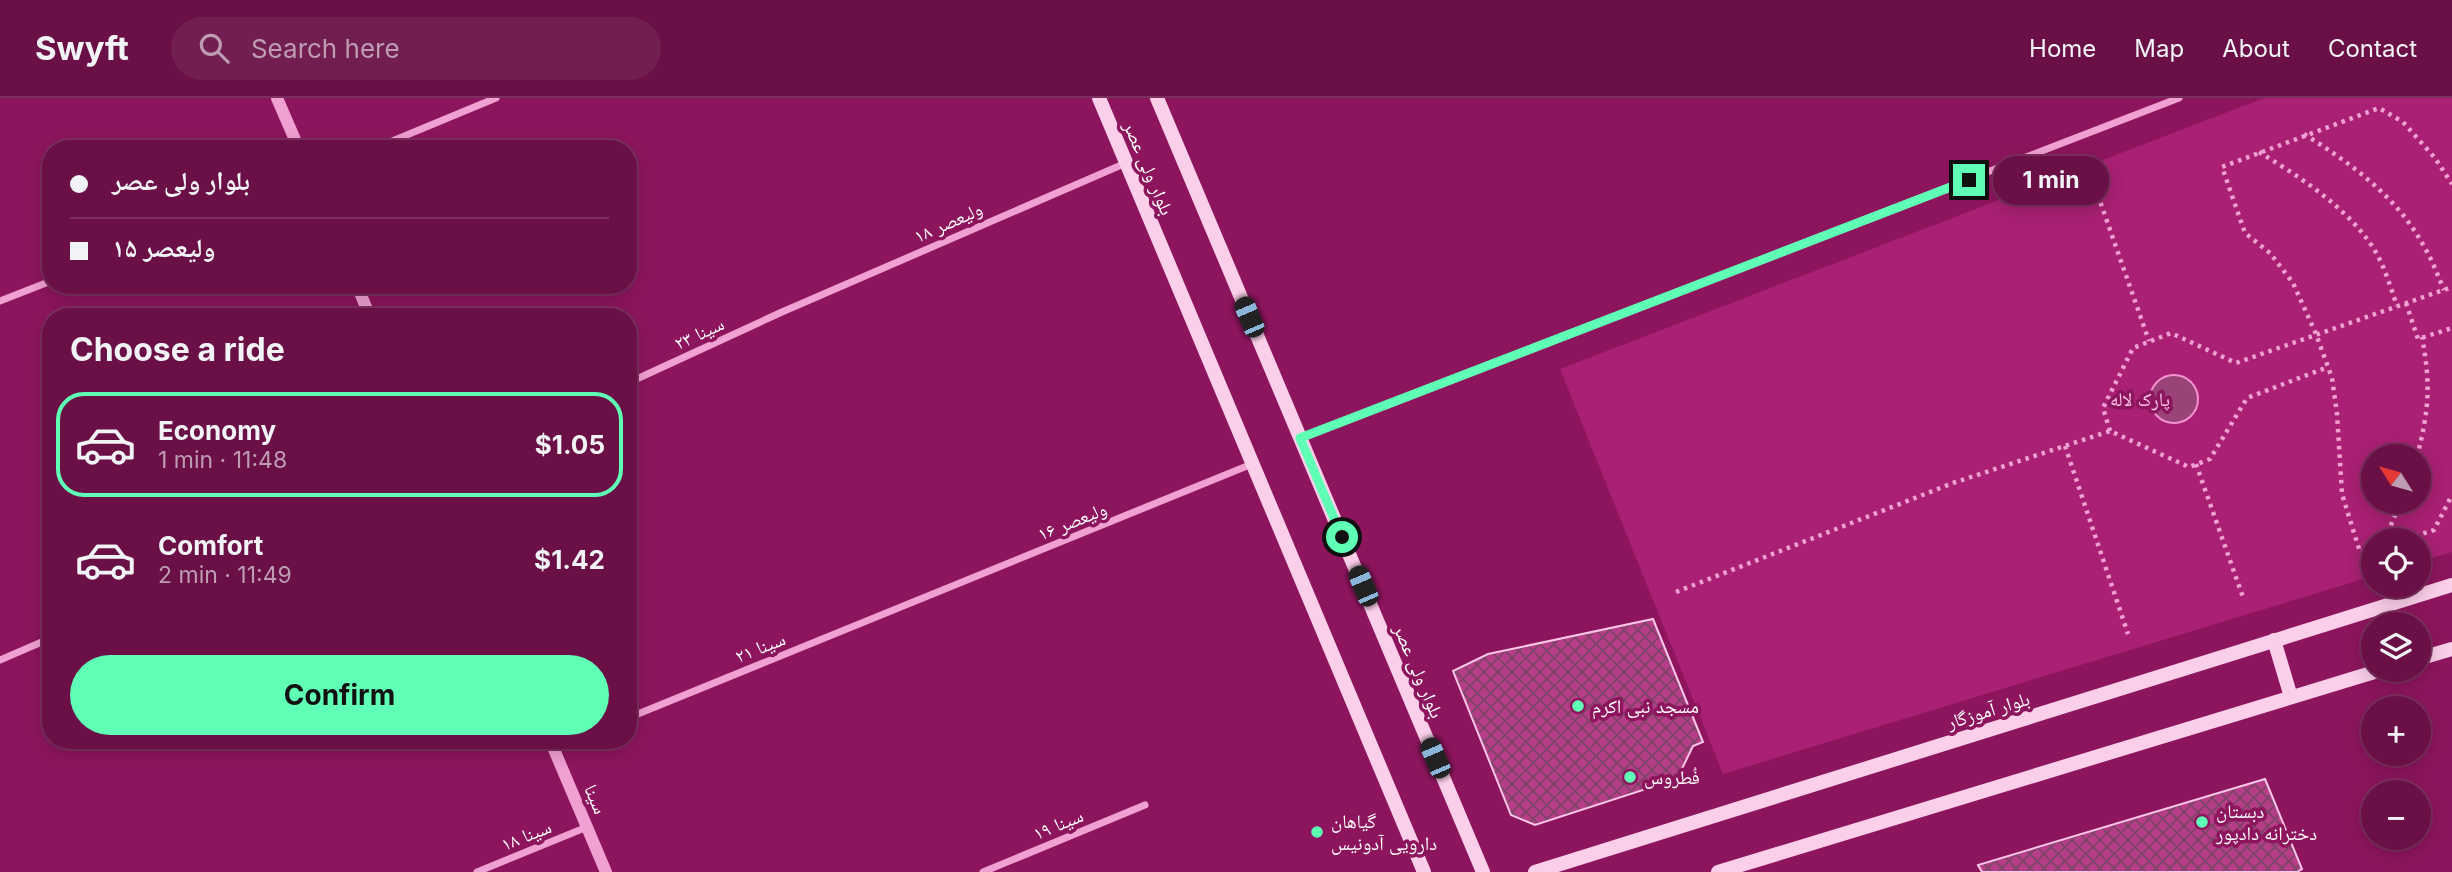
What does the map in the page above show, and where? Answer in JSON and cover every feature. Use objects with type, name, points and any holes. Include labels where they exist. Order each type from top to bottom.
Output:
[{"type":"main road","name":"بلوار ولی عصر","points":[[1099,98],[1424,872]]},
{"type":"main road","name":"بلوار ولی عصر","points":[[1157,98],[1483,872]]},
{"type":"main road","name":"بلوار آموزگار","points":[[1535,872],[2452,585]]},
{"type":"main road","points":[[2274,640],[2291,698]]},
{"type":"main road","points":[[2431,655],[2452,649]]},
{"type":"main road","points":[[1718,872],[2361,676]]},
{"type":"street","points":[[277,98],[295,140]]},
{"type":"street","points":[[395,140],[496,98]]},
{"type":"street","points":[[1300,438],[2179,98]]},
{"type":"street","name":"ولیعصر ۱۸","points":[[782,312],[1126,163]]},
{"type":"street","points":[[0,302],[42,284]]},
{"type":"street","name":"سینا ۲۳","points":[[637,379],[782,312]]},
{"type":"street","name":"ولیعصر ۱۶","points":[[903,606],[1253,464]]},
{"type":"street","name":"سینا ۲۱","points":[[637,714],[903,606]]},
{"type":"street","points":[[0,660],[42,642]]},
{"type":"street","name":"سینا","points":[[554,749],[606,872]]},
{"type":"street","name":"سینا ۱۹","points":[[983,872],[1145,805]]},
{"type":"street","name":"سینا ۱۸","points":[[477,872],[587,827]]},
{"type":"path","points":[[2361,552],[2342,494],[2337,414],[2328,367],[2293,283],[2270,253],[2245,233],[2222,167],[2379,108],[2403,122],[2435,158],[2452,184]]},
{"type":"path","points":[[2304,134],[2375,184],[2404,215],[2426,250],[2444,290]]},
{"type":"path","points":[[2259,152],[2317,191],[2372,246],[2397,306]]},
{"type":"path","points":[[2095,187],[2149,341]]},
{"type":"path","points":[[2110,431],[2103,408],[2133,348],[2149,341],[2171,334],[2236,363],[2452,287]]},
{"type":"path","points":[[2406,303],[2418,339],[2452,328]]},
{"type":"path","points":[[2420,444],[2427,415],[2429,374],[2423,337]]},
{"type":"path","points":[[1676,592],[1952,483],[2110,431],[2189,467],[2210,459],[2247,398],[2328,367]]},
{"type":"path","points":[[2065,446],[2128,634]]},
{"type":"path","points":[[2196,464],[2244,600]]},
{"type":"path","points":[[2431,531],[2434,530],[2452,495]]},
{"type":"green space","name":"پارک لاله","points":[[2264,98],[2452,98],[2452,552],[2431,558],[2431,528],[2361,528],[2361,580],[1723,774],[1560,369]]},
{"type":"shaded area","points":[[2174,375],[2191,382],[2198,399],[2191,416],[2174,423],[2157,416],[2150,399],[2157,382]]},
{"type":"building","name":"مسجد نبی اکرم","points":[[1653,619],[1703,742],[1693,746],[1677,779],[1535,825],[1511,815],[1453,671],[1488,654]]},
{"type":"building","name":"دبستان دخترانه دادپور","points":[[2265,779],[2302,869],[2297,872],[1982,872],[1978,865]]},
{"type":"place","name":"مسجد نبی اکرم","points":[[1578,706]]},
{"type":"place","name":"فُطروس","points":[[1630,777]]},
{"type":"place","name":"دبستان دخترانه دادپور","points":[[2202,822]]},
{"type":"place","name":"گیاهان دارویی آدونیس","points":[[1317,832]]},
{"type":"route","points":[[1342,537],[1300,438],[1969,180]]}]
